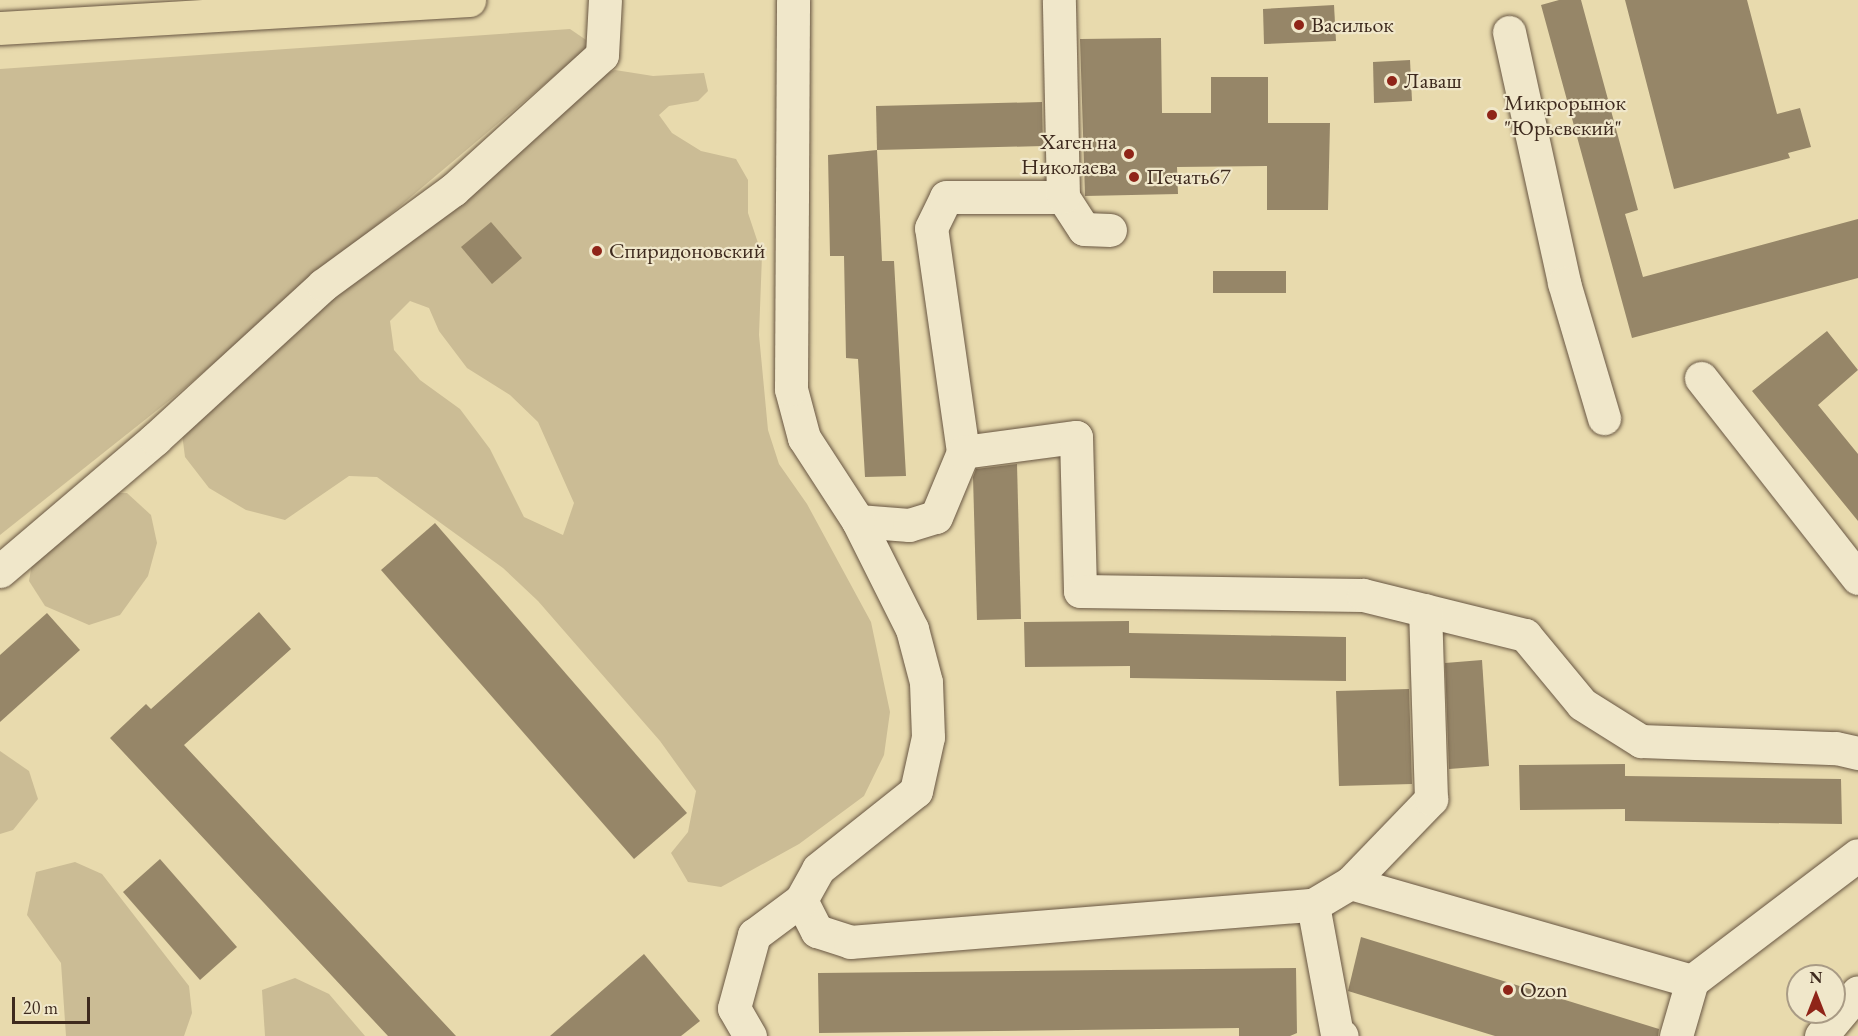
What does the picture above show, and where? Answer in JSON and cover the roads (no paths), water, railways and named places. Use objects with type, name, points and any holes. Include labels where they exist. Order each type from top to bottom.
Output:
[{"type":"main road","points":[[0,28],[470,0]]},
{"type":"lane","points":[[0,571],[155,439],[323,285],[453,190],[602,55],[605,0]]},
{"type":"lane","points":[[750,1036],[734,1008],[754,935],[801,900],[818,868],[916,792],[928,737],[926,682],[912,629],[858,521],[804,438],[791,389],[793,0]]},
{"type":"lane","points":[[1059,0],[1063,196],[1084,229],[1110,230]]},
{"type":"lane","points":[[1509,32],[1564,283],[1604,418]]},
{"type":"lane","points":[[858,521],[909,525],[936,517],[963,452],[931,228],[946,197],[1063,196]]},
{"type":"lane","points":[[1701,378],[1858,578]]},
{"type":"lane","points":[[963,452],[1076,437],[1080,591],[1363,595],[1525,635],[1582,704],[1641,741],[1836,748],[1858,753]]},
{"type":"lane","points":[[801,900],[817,931],[849,942],[1313,905],[1350,883],[1431,799],[1425,610]]},
{"type":"lane","points":[[1676,1036],[1692,981],[1858,855]]},
{"type":"lane","points":[[1350,883],[1692,981]]},
{"type":"lane","points":[[1313,905],[1337,1034],[1342,1036]]},
{"type":"lane","points":[[1821,1036],[1858,992]]},
{"type":"place","name":"Васильок","points":[[1299,25]]},
{"type":"place","name":"Лаваш","points":[[1392,81]]},
{"type":"place","name":"Микрорынок \"Юрьевский\"","points":[[1492,115]]},
{"type":"place","name":"Хаген на Николаева","points":[[1129,154]]},
{"type":"place","name":"Печать67","points":[[1134,177]]},
{"type":"place","name":"Спиридоновский","points":[[597,251]]},
{"type":"place","name":"Ozon","points":[[1508,990]]}]
